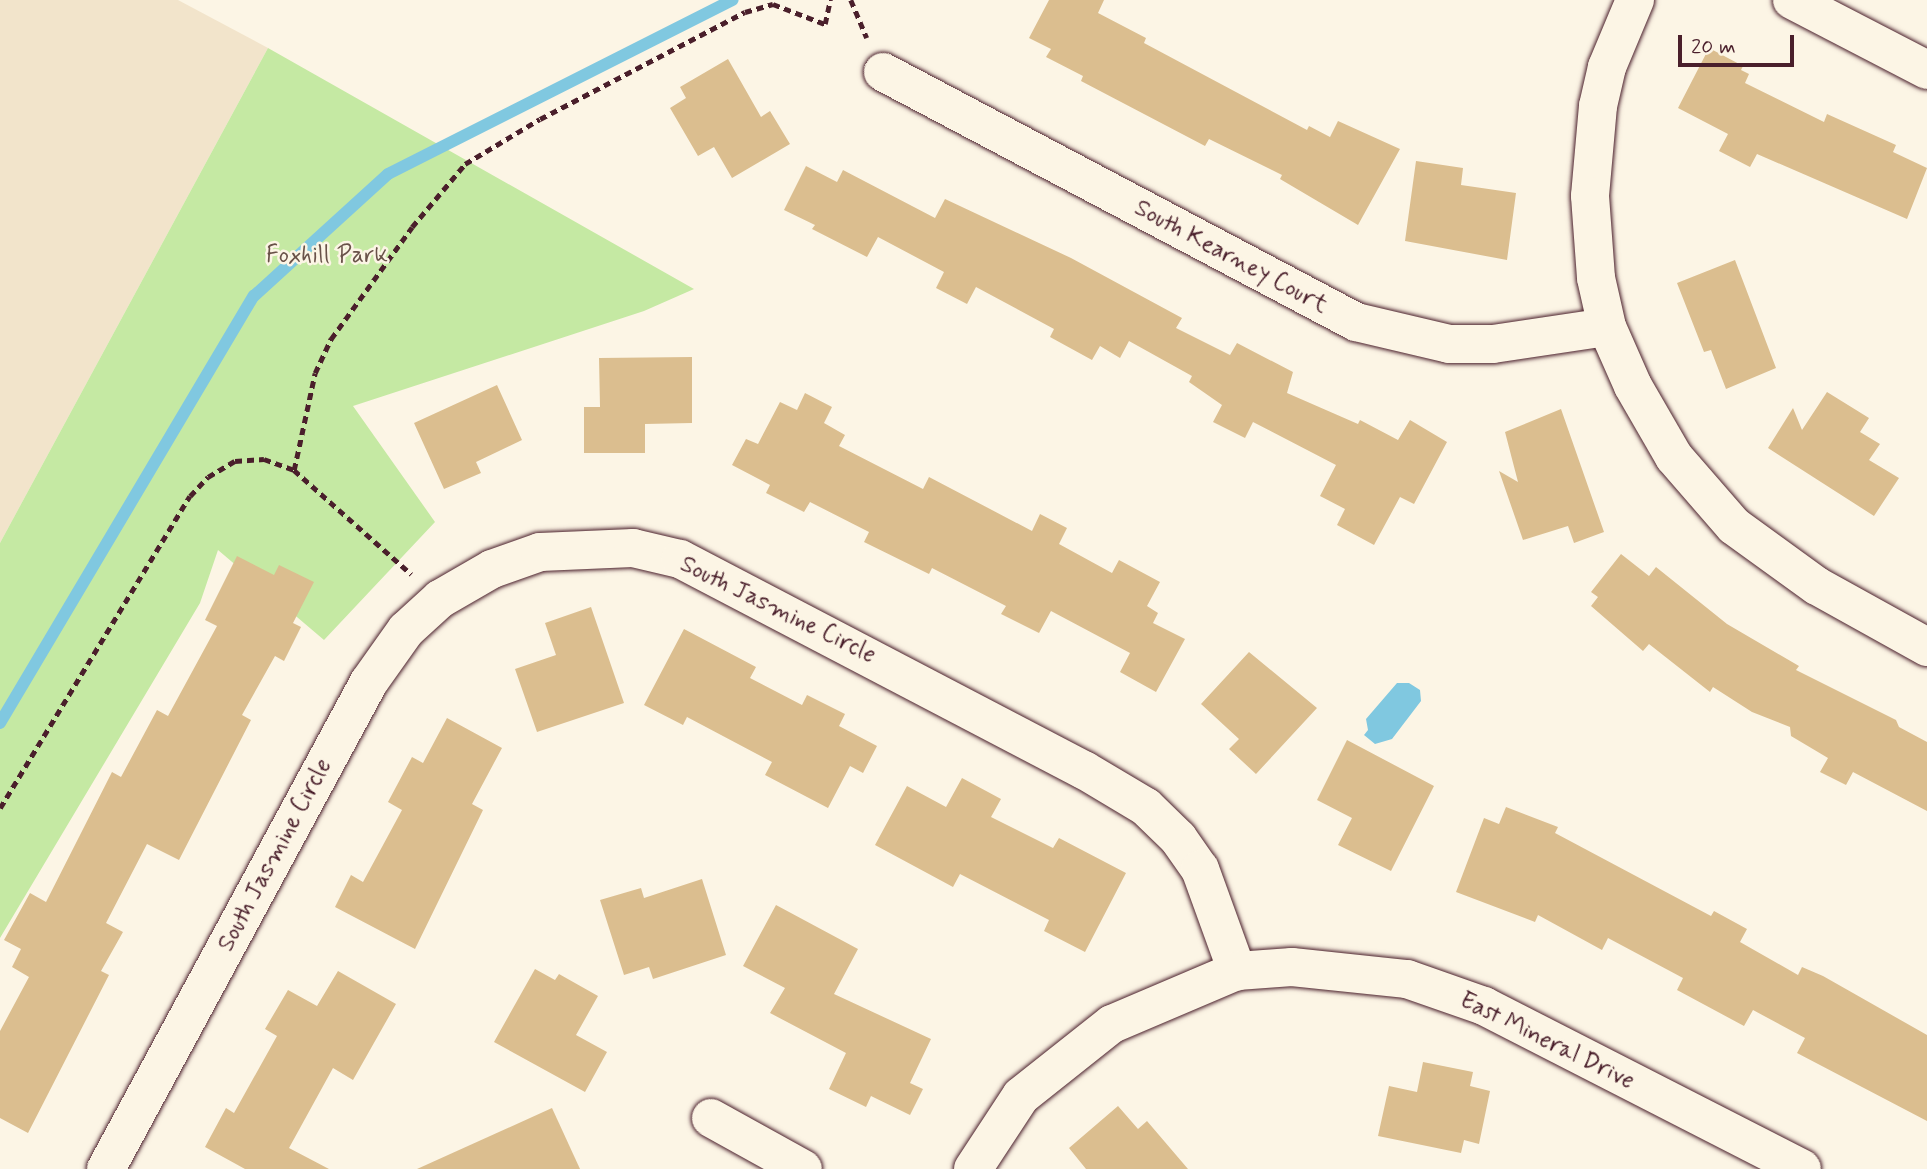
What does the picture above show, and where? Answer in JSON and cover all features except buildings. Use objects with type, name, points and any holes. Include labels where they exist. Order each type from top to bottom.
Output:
[{"type":"street","points":[[1635,0],[1607,67],[1591,153],[1590,232],[1607,327],[1666,445],[1734,526],[1817,586],[1927,647]]},
{"type":"street","points":[[1792,0],[1927,70]]},
{"type":"street","name":"South Kearney Court","points":[[883,72],[1356,322],[1449,344],[1506,342],[1607,327]]},
{"type":"street","name":"South Jasmine Circle","points":[[106,1169],[369,682],[406,630],[440,599],[492,569],[540,552],[585,547],[633,548],[680,559],[727,580],[1146,807],[1200,869],[1237,971]]},
{"type":"street","name":"East Mineral Drive","points":[[973,1169],[1021,1096],[1066,1057],[1112,1024],[1147,1006],[1237,971],[1331,969],[1420,983],[1484,1006],[1802,1169]]},
{"type":"street","points":[[711,1118],[803,1169]]},
{"type":"path","points":[[294,470],[315,373],[331,339],[412,227],[465,164],[540,119],[745,12],[773,4],[825,24],[830,0]]},
{"type":"path","points":[[0,808],[190,496],[208,477],[235,461],[264,459],[294,470],[440,599]]},
{"type":"shaded area","points":[[0,0],[178,0],[268,48],[0,543]]},
{"type":"green space","name":"Foxhill Park","points":[[268,48],[694,289],[644,311],[353,406],[435,522],[324,640],[218,550],[200,603],[0,938],[0,543]]},
{"type":"water","points":[[1397,683],[1409,683],[1420,690],[1421,701],[1392,739],[1375,744],[1364,735],[1368,730],[1366,719]]},
{"type":"waterway","points":[[0,723],[254,296],[388,174],[733,0]]}]
